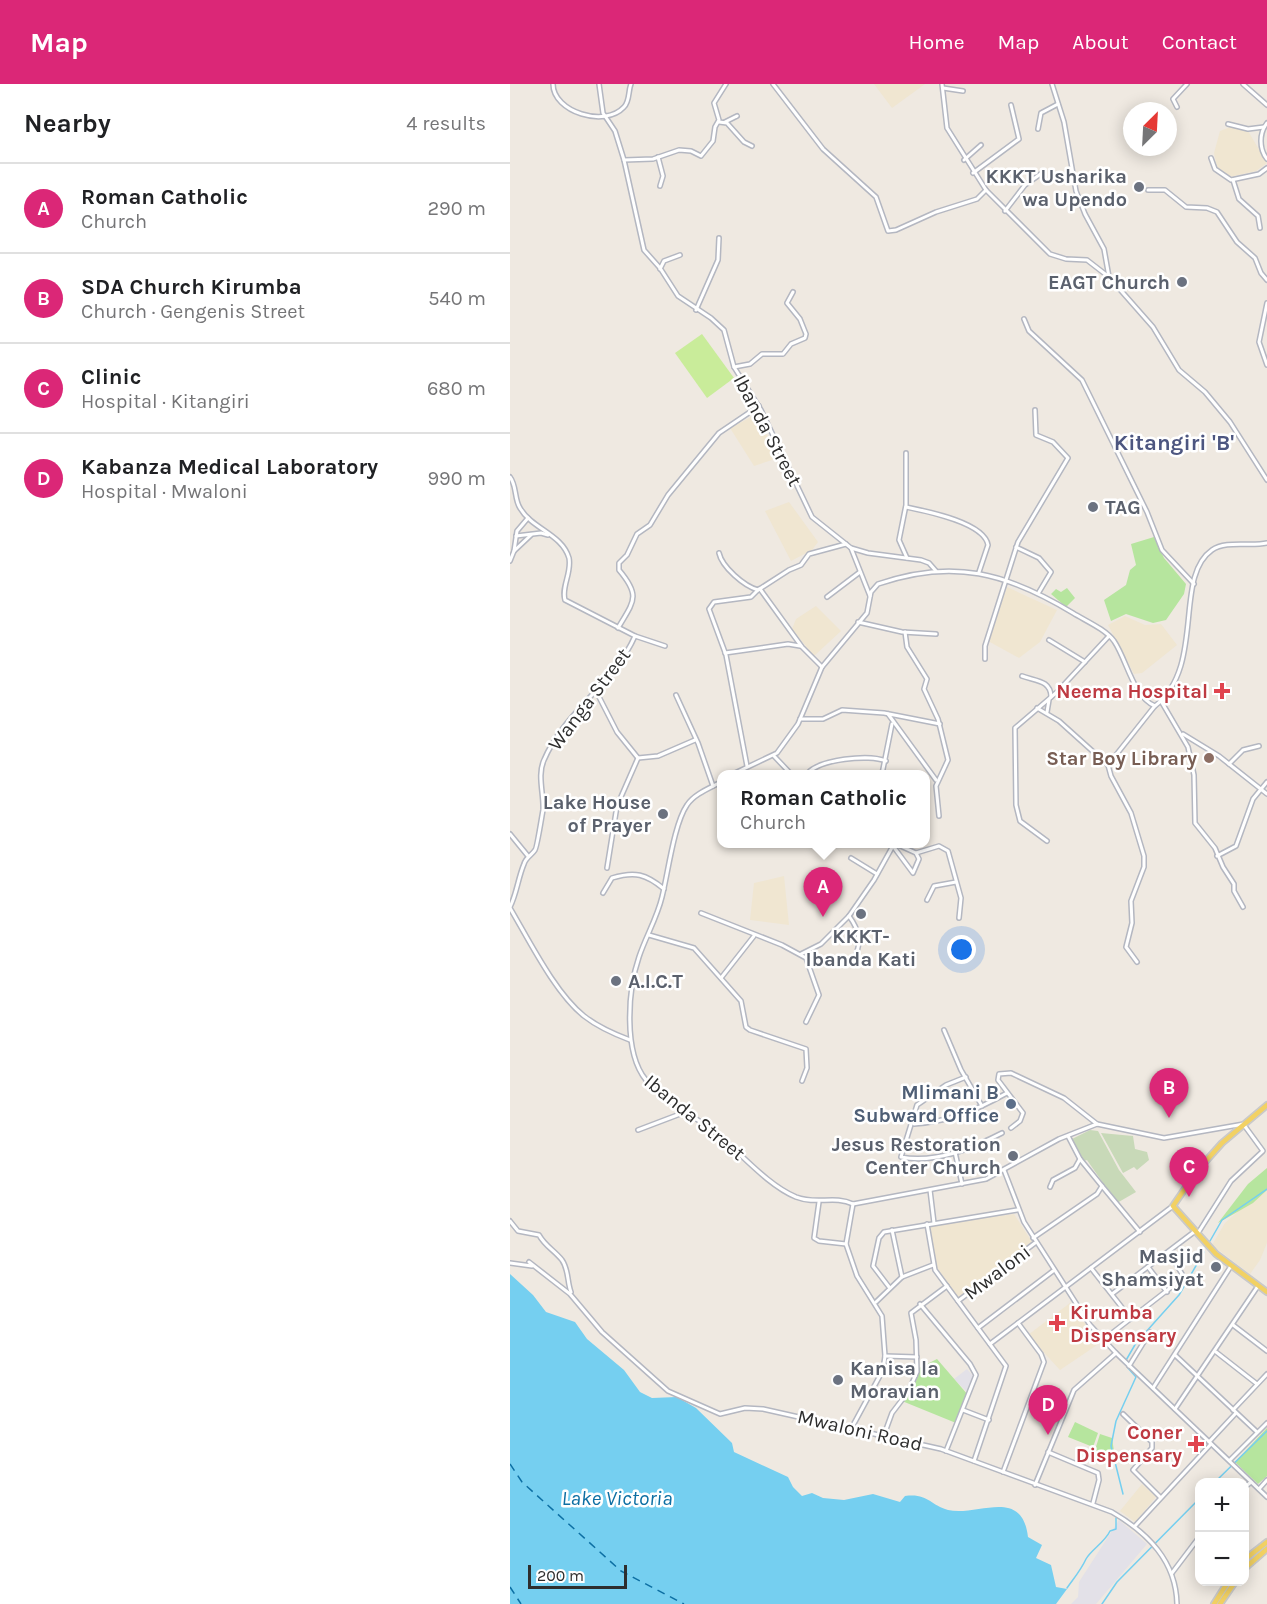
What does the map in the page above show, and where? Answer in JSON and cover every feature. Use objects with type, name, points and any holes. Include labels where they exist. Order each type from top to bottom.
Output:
[{"type":"main road","points":[[1267,1105],[1203,1164],[1173,1206],[1195,1234],[1231,1266],[1267,1292]]},
{"type":"main road","points":[[1249,1557],[1267,1542]]},
{"type":"main road","points":[[1249,1565],[1267,1549]]},
{"type":"main road","points":[[1214,1604],[1225,1586]]},
{"type":"main road","points":[[1220,1604],[1232,1586]]},
{"type":"street","points":[[553,84],[553,93],[564,105],[585,115],[606,118],[626,105],[631,84]]},
{"type":"street","name":"Ibanda Street","points":[[599,84],[606,118],[615,131],[624,160],[644,250],[660,268],[678,296],[724,330],[734,367],[759,406],[812,517],[850,548]]},
{"type":"street","points":[[719,122],[714,103],[726,84]]},
{"type":"street","points":[[773,84],[823,149],[876,197],[888,231],[896,231],[936,212],[977,199],[986,190]]},
{"type":"street","points":[[1052,84],[1068,137],[1076,191],[1085,214],[1104,249],[1109,277]]},
{"type":"street","points":[[1174,102],[1173,99],[1187,84]]},
{"type":"street","points":[[1244,84],[1267,105]]},
{"type":"street","points":[[963,92],[942,86],[947,128],[964,160],[986,190],[1050,254],[1066,259],[1085,259],[1109,277],[1153,327],[1174,364],[1205,392],[1230,422],[1267,480]]},
{"type":"street","points":[[1038,129],[1041,113],[1058,104]]},
{"type":"street","points":[[973,173],[1019,139],[1011,105]]},
{"type":"street","points":[[719,122],[725,122],[737,116]]},
{"type":"street","points":[[624,160],[650,159],[679,150],[691,151],[701,156],[713,141],[715,127],[719,122]]},
{"type":"street","points":[[725,122],[752,146]]},
{"type":"street","points":[[1228,124],[1248,129],[1264,126],[1267,123]]},
{"type":"street","points":[[1264,126],[1261,148],[1267,159]]},
{"type":"street","points":[[964,160],[981,145]]},
{"type":"street","points":[[658,157],[663,176],[660,186]]},
{"type":"street","points":[[650,159],[660,162]]},
{"type":"street","points":[[1211,159],[1215,169],[1226,178],[1233,180],[1259,174],[1267,168]]},
{"type":"street","points":[[1005,211],[1025,185],[1042,173]]},
{"type":"street","points":[[1233,180],[1239,199],[1258,216],[1260,228]]},
{"type":"street","points":[[1148,190],[1165,190],[1186,207],[1207,208],[1217,212],[1237,242],[1255,258],[1258,269],[1267,280]]},
{"type":"street","points":[[696,309],[718,260],[719,238]]},
{"type":"street","points":[[660,268],[664,261],[680,255]]},
{"type":"street","points":[[734,367],[750,364],[762,354],[783,354],[791,344],[805,338],[806,334],[800,319],[787,303],[793,292]]},
{"type":"street","points":[[1267,303],[1259,342],[1267,365]]},
{"type":"street","points":[[1024,319],[1029,331],[1082,380],[1147,512],[1162,550],[1194,584]]},
{"type":"street","points":[[618,628],[633,601],[632,584],[619,570],[620,562],[629,552],[637,534],[650,525],[668,495],[719,433],[759,406]]},
{"type":"street","points":[[985,659],[985,646],[1016,547],[1068,457],[1053,442],[1036,435],[1035,410]]},
{"type":"street","points":[[906,453],[906,507],[899,540],[907,558]]},
{"type":"street","name":"Wanga Street","points":[[510,477],[515,486],[519,506],[528,518],[564,547],[570,563],[565,600],[635,636],[596,691],[570,717],[544,759],[541,771],[543,800],[537,844],[535,852],[528,856],[510,907]]},
{"type":"street","points":[[906,507],[949,517],[984,536],[988,545],[979,572]]},
{"type":"street","points":[[510,561],[514,551],[515,536],[521,523],[528,518]]},
{"type":"street","points":[[515,536],[532,534],[552,537]]},
{"type":"street","points":[[514,551],[532,534]]},
{"type":"street","points":[[1108,765],[1175,683],[1182,666],[1194,584],[1200,567],[1214,548],[1267,543]]},
{"type":"street","points":[[747,766],[725,653],[710,614],[711,605],[723,600],[751,597],[759,589],[801,565],[809,554],[846,544]]},
{"type":"street","points":[[1016,547],[1039,558],[1051,572],[1039,592]]},
{"type":"street","points":[[850,548],[927,562],[937,572]]},
{"type":"street","points":[[850,548],[870,597]]},
{"type":"street","points":[[719,553],[721,559],[740,580],[759,589],[802,647],[822,667]]},
{"type":"street","points":[[827,597],[860,572]]},
{"type":"street","points":[[740,770],[774,756],[800,719],[822,667],[867,613],[870,597],[878,584],[937,572],[979,572],[1006,579],[1039,592],[1109,636],[1144,698],[1155,706]]},
{"type":"street","points":[[858,622],[905,632],[936,634]]},
{"type":"street","points":[[905,632],[907,647],[927,679],[924,688],[940,724],[948,760],[937,780],[935,793],[939,816]]},
{"type":"street","points":[[635,636],[665,646]]},
{"type":"street","points":[[1047,841],[1020,821],[1016,805],[1015,728],[1050,698],[1109,636]]},
{"type":"street","points":[[1049,640],[1084,662]]},
{"type":"street","points":[[725,653],[788,644],[802,647]]},
{"type":"street","points":[[1022,676],[1046,684],[1051,691],[1047,712]]},
{"type":"street","points":[[596,691],[617,732],[638,758]]},
{"type":"street","points":[[676,694],[698,743],[713,786]]},
{"type":"street","points":[[1161,701],[1182,734],[1194,776],[1196,823],[1234,884],[1234,891],[1243,907]]},
{"type":"street","points":[[1036,708],[1047,712],[1108,765],[1111,776],[1131,813],[1144,856],[1144,867],[1131,901],[1131,928],[1126,947],[1137,962]]},
{"type":"street","points":[[800,719],[823,719],[842,710],[888,714],[940,724]]},
{"type":"street","points":[[888,714],[892,723],[927,770]]},
{"type":"street","points":[[883,770],[887,739],[892,723]]},
{"type":"street","points":[[1182,734],[1229,764],[1267,794]]},
{"type":"street","points":[[638,758],[658,756],[695,740]]},
{"type":"street","points":[[1229,764],[1243,750],[1259,746]]},
{"type":"street","points":[[774,756],[787,770]]},
{"type":"street","points":[[812,770],[833,762],[869,756],[886,761]]},
{"type":"street","points":[[607,868],[617,806],[638,758]]},
{"type":"street","points":[[930,773],[937,780]]},
{"type":"street","points":[[1217,856],[1236,846],[1251,802],[1267,782]]},
{"type":"street","name":"Ibanda Street","points":[[717,784],[696,796],[686,807],[664,889],[639,957],[632,993],[630,1040],[638,1068],[646,1080],[688,1111],[780,1188],[804,1200],[819,1202]]},
{"type":"street","points":[[510,834],[528,856]]},
{"type":"street","points":[[930,848],[934,846],[945,849],[961,898],[959,918]]},
{"type":"street","points":[[801,954],[821,944],[849,916],[892,848]]},
{"type":"street","points":[[897,848],[913,873],[919,859],[916,853],[904,848]]},
{"type":"street","points":[[916,853],[929,848]]},
{"type":"street","points":[[851,858],[877,874]]},
{"type":"street","points":[[603,893],[612,878],[630,875],[646,875],[664,889]]},
{"type":"street","points":[[927,900],[934,886],[956,882]]},
{"type":"street","points":[[510,907],[547,970],[582,1015],[604,1029],[630,1040]]},
{"type":"street","points":[[701,913],[726,921],[754,936],[801,954],[810,966],[819,995],[806,1022]]},
{"type":"street","points":[[849,916],[859,932],[855,957]]},
{"type":"street","points":[[649,935],[694,948],[741,1001],[746,1027],[750,1030],[806,1048],[807,1068],[802,1081]]},
{"type":"street","points":[[721,978],[754,936]]},
{"type":"street","points":[[944,1030],[982,1106]]},
{"type":"street","points":[[1011,1128],[1020,1121],[1023,1113],[998,1080],[999,1074],[1003,1072],[1017,1076],[1064,1098],[1084,1111],[1097,1124],[1164,1138],[1244,1124],[1263,1151],[1231,1181],[1195,1234],[1112,1294]]},
{"type":"street","points":[[966,1077],[946,1085],[917,1105],[902,1158],[971,1149],[1002,1133]]},
{"type":"street","points":[[913,1124],[948,1120],[968,1114],[1007,1093]]},
{"type":"street","points":[[638,1130],[688,1111]]},
{"type":"street","points":[[846,1244],[819,1241],[814,1238],[819,1202],[839,1198],[854,1204],[986,1179],[1067,1136],[1097,1124]]},
{"type":"street","points":[[1067,1136],[1080,1159],[1140,1232]]},
{"type":"street","points":[[955,1152],[962,1184]]},
{"type":"street","points":[[1050,1187],[1053,1180],[1075,1168],[1080,1159]]},
{"type":"street","points":[[1004,1170],[1017,1210],[1064,1288],[1103,1340],[1267,1497]]},
{"type":"street","name":"Mwaloni","points":[[958,1301],[1097,1194],[1102,1186]]},
{"type":"street","points":[[930,1190],[934,1223]]},
{"type":"street","points":[[851,1429],[883,1370],[885,1356],[882,1316],[876,1302],[857,1276],[846,1244],[854,1204]]},
{"type":"street","points":[[990,1344],[1173,1206]]},
{"type":"street","points":[[889,1287],[873,1266],[881,1234],[892,1230],[1017,1210]]},
{"type":"street","points":[[510,1221],[512,1229],[539,1235],[546,1247],[561,1259],[569,1278],[570,1294]]},
{"type":"street","points":[[927,1224],[933,1265],[1002,1358],[1006,1370],[974,1461]]},
{"type":"street","points":[[892,1230],[902,1277]]},
{"type":"street","points":[[1103,1340],[1178,1282],[1182,1274],[1169,1252]]},
{"type":"street","name":"Mwaloni Road","points":[[529,1262],[570,1294],[602,1332],[668,1390],[720,1414],[754,1408],[884,1435],[946,1451],[1035,1485],[1093,1503],[1135,1526],[1156,1546],[1172,1573],[1177,1604]]},
{"type":"street","points":[[510,1263],[534,1266]]},
{"type":"street","points":[[876,1302],[889,1287],[902,1277],[933,1265]]},
{"type":"street","points":[[1153,1388],[1231,1266]]},
{"type":"street","points":[[1148,1267],[1167,1292]]},
{"type":"street","points":[[1091,1268],[1131,1319]]},
{"type":"street","points":[[978,1328],[1053,1271]]},
{"type":"street","name":"Mwaloni","points":[[920,1304],[947,1286]]},
{"type":"street","points":[[1175,1409],[1259,1286]]},
{"type":"street","points":[[884,1435],[892,1413],[913,1384],[917,1357],[910,1314],[920,1304],[974,1371],[975,1383],[946,1451]]},
{"type":"street","points":[[1003,1473],[1044,1362],[1041,1354],[1018,1323]]},
{"type":"street","points":[[1233,1325],[1267,1351]]},
{"type":"street","points":[[1130,1366],[1150,1332]]},
{"type":"street","points":[[1216,1352],[1257,1384]]},
{"type":"street","points":[[1035,1485],[1074,1390],[1116,1353]]},
{"type":"street","points":[[1175,1355],[1257,1432]]},
{"type":"street","points":[[885,1356],[917,1357]]},
{"type":"street","points":[[1135,1526],[1210,1443],[1234,1411],[1267,1374]]},
{"type":"street","points":[[963,1410],[989,1420]]},
{"type":"street","points":[[1123,1414],[1152,1442],[1152,1448],[1133,1470],[1160,1497]]},
{"type":"street","points":[[1231,1462],[1267,1423]]},
{"type":"street","points":[[1048,1452],[1098,1473],[1099,1480],[1093,1503]]},
{"type":"street","points":[[1258,1489],[1267,1480]]},
{"type":"street","points":[[1172,1573],[1195,1543]]},
{"type":"shaded area","points":[[874,84],[925,84],[892,108]]},
{"type":"shaded area","points":[[1233,126],[1248,131],[1267,163],[1256,171],[1230,177],[1217,167],[1214,153],[1220,131]]},
{"type":"shaded area","points":[[757,414],[778,458],[754,466],[730,428]]},
{"type":"shaded area","points":[[789,502],[818,542],[812,550],[791,561],[765,511]]},
{"type":"shaded area","points":[[1007,587],[1057,610],[1040,642],[1019,658],[988,641]]},
{"type":"shaded area","points":[[816,606],[841,631],[814,656],[792,629],[796,619]]},
{"type":"shaded area","points":[[1125,616],[1145,625],[1161,624],[1177,645],[1142,673],[1134,674],[1108,625]]},
{"type":"shaded area","points":[[784,876],[789,925],[750,920],[754,883]]},
{"type":"shaded area","points":[[1267,1186],[1267,1243],[1260,1260],[1250,1274],[1212,1245],[1225,1223]]},
{"type":"shaded area","points":[[1014,1214],[1032,1242],[958,1298],[936,1266],[930,1226]]},
{"type":"shaded area","points":[[1070,1303],[1100,1343],[1060,1370],[1028,1335]]},
{"type":"shaded area","points":[[967,1369],[974,1377],[967,1392],[954,1379]]},
{"type":"shaded area","points":[[1142,1484],[1156,1497],[1135,1522],[1120,1511]]},
{"type":"shaded area","points":[[1119,1520],[1147,1544],[1096,1604],[1071,1604],[1078,1597],[1079,1582]]},
{"type":"green space","points":[[702,334],[734,378],[707,398],[675,353]]},
{"type":"green space","points":[[1154,537],[1164,558],[1186,584],[1184,594],[1166,620],[1153,623],[1126,614],[1111,621],[1104,600],[1126,585],[1130,570],[1136,565],[1131,544]]},
{"type":"green space","points":[[1067,588],[1075,598],[1066,607],[1051,594],[1056,589],[1061,592]]},
{"type":"green space","points":[[1090,1130],[1098,1131],[1119,1170],[1136,1192],[1117,1203],[1087,1160],[1084,1161],[1072,1139]]},
{"type":"green space","points":[[1101,1133],[1133,1136],[1135,1149],[1147,1152],[1149,1160],[1137,1170],[1134,1167],[1123,1173]]},
{"type":"green space","points":[[1267,1168],[1267,1190],[1253,1203],[1218,1223],[1248,1184]]},
{"type":"green space","points":[[937,1359],[968,1395],[956,1423],[902,1401],[916,1381],[919,1368]]},
{"type":"green space","points":[[1075,1422],[1098,1433],[1093,1447],[1068,1437]]},
{"type":"green space","points":[[1267,1428],[1267,1476],[1258,1484],[1235,1462]]},
{"type":"green space","points":[[1100,1434],[1112,1438],[1115,1458],[1095,1450]]},
{"type":"water","name":"Lake Victoria","points":[[510,1274],[533,1295],[546,1312],[575,1322],[587,1339],[624,1370],[640,1392],[652,1398],[677,1397],[696,1408],[732,1443],[734,1452],[788,1477],[793,1487],[802,1496],[812,1493],[823,1498],[844,1500],[873,1494],[900,1502],[905,1496],[919,1496],[948,1510],[1008,1508],[1017,1512],[1024,1521],[1028,1537],[1042,1545],[1036,1558],[1051,1565],[1056,1587],[1067,1589],[1056,1604],[510,1604]]},
{"type":"waterway","points":[[1210,1241],[1222,1220],[1267,1189]]},
{"type":"waterway","points":[[1125,1362],[1136,1343],[1179,1295],[1204,1252]]},
{"type":"waterway","points":[[1123,1494],[1111,1446],[1116,1421],[1136,1377],[1128,1368]]},
{"type":"waterway","points":[[1219,1478],[1267,1431]]},
{"type":"waterway","points":[[1102,1604],[1117,1582],[1195,1503]]},
{"type":"waterway","points":[[1067,1588],[1088,1556],[1110,1531],[1116,1529],[1116,1518]]},
{"type":"ferry route","points":[[510,1464],[522,1482],[621,1571],[684,1604]]},
{"type":"ferry route","points":[[510,1587],[521,1604]]},
{"type":"place","name":"KKKT Usharika wa Upendo","points":[[1139,187]]},
{"type":"place","name":"EAGT Church","points":[[1182,282]]},
{"type":"place","name":"TAG","points":[[1093,507]]},
{"type":"place","name":"Neema Hospital","points":[[1222,691]]},
{"type":"place","name":"Star Boy Library","points":[[1209,758]]},
{"type":"place","name":"Lake House of Prayer","points":[[663,814]]},
{"type":"place","name":"KKKT- Ibanda Kati","points":[[861,914]]},
{"type":"place","name":"Roman Catholic","points":[[823,917]]},
{"type":"place","name":"A.I.C.T","points":[[616,981]]},
{"type":"place","name":"Mlimani B Subward Office","points":[[1011,1104]]},
{"type":"place","name":"SDA Church Kirumba","points":[[1169,1118]]},
{"type":"place","name":"Jesus Restoration Center Church","points":[[1013,1156]]},
{"type":"place","name":"Clinic","points":[[1189,1197]]},
{"type":"place","name":"Masjid Shamsiyat","points":[[1216,1267]]},
{"type":"place","name":"Kirumba Dispensary","points":[[1057,1323]]},
{"type":"place","name":"Kanisa la Moravian","points":[[838,1380]]},
{"type":"place","name":"Kabanza Medical Laboratory","points":[[1048,1435]]},
{"type":"place","name":"Coner Dispensary","points":[[1196,1444]]},
{"type":"district","name":"Kitangiri 'B'","points":[[1174,442]]}]
